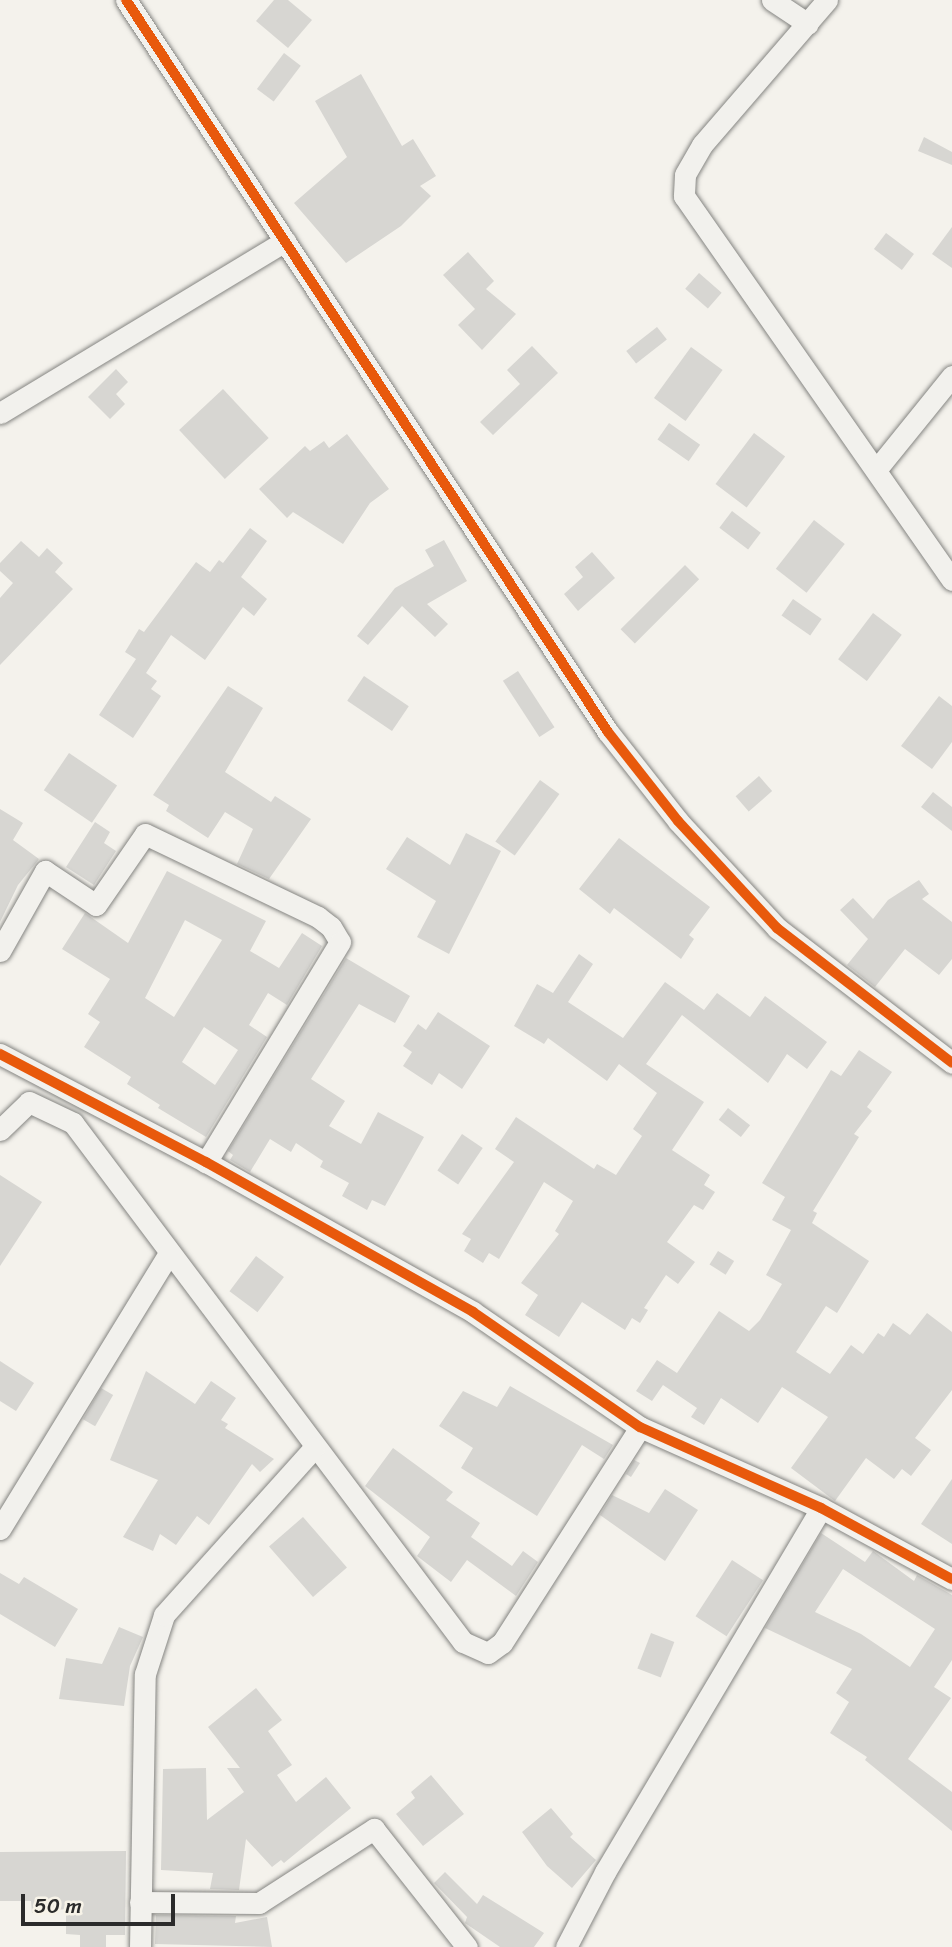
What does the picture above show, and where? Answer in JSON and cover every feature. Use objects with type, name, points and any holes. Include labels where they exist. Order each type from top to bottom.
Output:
[{"type":"street","points":[[126,0],[608,732],[678,821],[776,928],[952,1063]]},
{"type":"street","points":[[772,0],[808,24]]},
{"type":"street","points":[[827,0],[702,145],[685,175],[684,196],[952,580]]},
{"type":"street","points":[[0,413],[285,241]]},
{"type":"street","points":[[876,471],[952,376]]},
{"type":"street","points":[[0,951],[45,871],[96,905],[145,834],[331,927],[341,942],[206,1162]]},
{"type":"street","points":[[0,1046],[7,1058],[206,1162],[473,1312],[640,1427],[821,1508],[952,1579]]},
{"type":"street","points":[[0,1130],[29,1102],[73,1123],[314,1448],[463,1642],[488,1653],[502,1643],[640,1427]]},
{"type":"street","points":[[0,1529],[169,1252]]},
{"type":"street","points":[[140,1947],[145,1674],[164,1615],[314,1448]]},
{"type":"street","points":[[566,1947],[605,1872],[821,1508]]},
{"type":"street","points":[[140,1902],[259,1903],[374,1829],[467,1947]]},
{"type":"building","points":[[274,0],[288,0],[312,20],[288,48],[256,21]]},
{"type":"building","points":[[284,53],[301,66],[274,102],[257,89]]},
{"type":"building","points":[[361,74],[402,146],[413,139],[436,176],[420,186],[431,196],[401,226],[346,263],[294,203],[347,157],[315,101]]},
{"type":"building","points":[[924,137],[952,152],[952,165],[918,151]]},
{"type":"building","points":[[952,227],[952,268],[932,254]]},
{"type":"building","points":[[886,233],[914,254],[902,270],[874,249]]},
{"type":"building","points":[[468,252],[494,281],[486,289],[516,314],[482,350],[458,325],[475,309],[443,275]]},
{"type":"building","points":[[699,273],[722,293],[708,309],[685,289]]},
{"type":"building","points":[[657,327],[667,340],[636,364],[626,351]]},
{"type":"building","points":[[532,346],[558,373],[493,435],[480,422],[520,384],[507,370]]},
{"type":"building","points":[[691,347],[723,370],[686,421],[654,398]]},
{"type":"building","points":[[116,369],[128,382],[116,394],[125,404],[110,419],[88,397]]},
{"type":"building","points":[[223,389],[269,438],[225,479],[179,430]]},
{"type":"building","points":[[669,423],[700,445],[689,461],[658,439]]},
{"type":"building","points":[[754,433],[785,456],[747,508],[715,484]]},
{"type":"building","points":[[347,434],[389,489],[370,503],[343,544],[293,512],[287,518],[259,489],[305,446],[310,451],[324,441],[329,448]]},
{"type":"building","points":[[732,511],[761,533],[748,549],[719,528]]},
{"type":"building","points":[[814,520],[845,544],[807,593],[776,569]]},
{"type":"building","points":[[250,528],[267,541],[241,577],[267,599],[254,616],[243,607],[205,660],[171,635],[146,673],[157,681],[151,689],[161,696],[133,738],[99,715],[136,659],[125,652],[139,629],[144,632],[196,562],[210,572],[219,560],[223,563]]},
{"type":"building","points":[[444,540],[467,581],[427,604],[448,624],[435,637],[402,606],[368,645],[357,636],[395,588],[434,566],[425,550]]},
{"type":"building","points":[[21,541],[39,557],[47,548],[63,563],[55,572],[73,589],[0,665],[0,598],[13,583],[0,571],[0,563]]},
{"type":"building","points":[[592,552],[615,578],[578,611],[564,594],[583,577],[575,567]]},
{"type":"building","points":[[685,565],[699,579],[635,643],[621,629]]},
{"type":"building","points":[[793,599],[822,619],[810,635],[782,615]]},
{"type":"building","points":[[873,613],[902,635],[867,681],[838,659]]},
{"type":"building","points":[[518,671],[554,727],[539,737],[503,681]]},
{"type":"building","points":[[364,676],[409,706],[392,731],[347,701]]},
{"type":"building","points":[[228,686],[263,708],[225,772],[271,802],[275,796],[311,819],[269,879],[237,864],[253,829],[225,812],[208,838],[166,811],[169,805],[153,795]]},
{"type":"building","points":[[939,696],[952,706],[952,742],[932,769],[901,746]]},
{"type":"building","points":[[69,753],[117,785],[92,823],[44,790]]},
{"type":"building","points":[[759,776],[772,791],[749,811],[736,796]]},
{"type":"building","points":[[540,780],[559,794],[515,856],[495,841]]},
{"type":"building","points":[[933,792],[952,807],[952,831],[921,807]]},
{"type":"building","points":[[0,809],[23,823],[13,840],[39,859],[18,885],[0,922]]},
{"type":"building","points":[[95,822],[110,832],[104,843],[116,851],[94,885],[66,867]]},
{"type":"building","points":[[466,833],[501,851],[449,954],[417,937],[436,901],[386,869],[407,837],[450,865]]},
{"type":"building","points":[[619,838],[710,907],[689,935],[694,939],[681,959],[614,908],[610,914],[579,889]]},
{"type":"building","points":[[167,871],[266,921],[250,951],[279,968],[302,933],[322,946],[287,1005],[268,993],[249,1025],[267,1037],[206,1137],[158,1108],[160,1105],[127,1084],[131,1077],[84,1047],[100,1022],[88,1014],[110,979],[62,949],[85,913],[128,943]],"holes":[[[185,920],[222,940],[174,1017],[145,998]],[[204,1027],[238,1050],[215,1085],[182,1062]]]},
{"type":"building","points":[[919,880],[929,894],[922,899],[952,922],[952,959],[939,975],[905,949],[875,987],[847,965],[868,939],[840,910],[853,898],[873,919],[888,900]]},
{"type":"building","points":[[579,954],[593,964],[568,1002],[623,1038],[665,982],[704,1010],[717,993],[750,1017],[765,996],[827,1042],[807,1069],[787,1054],[768,1083],[682,1015],[646,1064],[704,1102],[672,1150],[710,1175],[704,1185],[715,1192],[703,1210],[694,1205],[667,1242],[695,1262],[678,1284],[666,1275],[644,1308],[648,1310],[640,1323],[632,1318],[625,1330],[582,1302],[559,1337],[525,1315],[538,1295],[521,1283],[559,1234],[555,1231],[573,1201],[544,1182],[499,1259],[489,1253],[483,1263],[464,1251],[471,1239],[462,1234],[514,1162],[495,1149],[516,1117],[594,1169],[597,1164],[616,1175],[642,1136],[633,1129],[657,1093],[619,1064],[607,1081],[548,1038],[544,1044],[514,1026],[537,984],[553,993]]},
{"type":"building","points":[[346,958],[410,996],[395,1023],[359,1004],[311,1079],[345,1101],[329,1126],[361,1144],[378,1112],[424,1137],[385,1206],[372,1200],[367,1210],[342,1196],[349,1183],[320,1167],[323,1161],[296,1143],[291,1152],[270,1139],[250,1172],[230,1160],[233,1155],[228,1151]]},
{"type":"building","points":[[438,1012],[490,1046],[462,1089],[439,1073],[432,1085],[403,1066],[412,1052],[403,1046],[418,1024],[426,1030]]},
{"type":"building","points":[[859,1050],[892,1072],[867,1107],[872,1111],[854,1134],[859,1137],[813,1211],[817,1213],[812,1223],[869,1261],[837,1313],[826,1306],[796,1352],[830,1374],[851,1345],[863,1354],[878,1333],[884,1337],[893,1323],[910,1335],[927,1313],[952,1332],[952,1390],[915,1438],[931,1450],[911,1476],[902,1469],[894,1479],[866,1458],[835,1501],[791,1468],[828,1417],[782,1387],[758,1423],[721,1398],[704,1425],[691,1417],[697,1408],[663,1385],[652,1401],[636,1391],[657,1360],[677,1373],[719,1311],[749,1331],[760,1320],[782,1284],[766,1275],[791,1230],[772,1220],[785,1197],[762,1183],[831,1070],[841,1076]]},
{"type":"building","points":[[728,1108],[750,1125],[741,1137],[719,1120]]},
{"type":"building","points":[[462,1134],[483,1148],[458,1184],[437,1170]]},
{"type":"building","points":[[0,1175],[42,1202],[0,1266]]},
{"type":"building","points":[[718,1251],[734,1261],[726,1275],[710,1265]]},
{"type":"building","points":[[256,1256],[284,1277],[257,1312],[230,1291]]},
{"type":"building","points":[[0,1361],[34,1383],[16,1411],[0,1401]]},
{"type":"building","points":[[146,1371],[195,1404],[211,1381],[236,1398],[221,1420],[228,1424],[225,1428],[274,1459],[260,1472],[252,1464],[209,1525],[197,1516],[176,1545],[160,1534],[153,1551],[123,1537],[158,1480],[110,1460]]},
{"type":"building","points":[[510,1386],[613,1445],[604,1459],[582,1445],[537,1516],[461,1468],[473,1448],[439,1426],[463,1391],[497,1407]]},
{"type":"building","points":[[101,1388],[113,1395],[95,1426],[83,1419]]},
{"type":"building","points":[[393,1448],[453,1492],[446,1500],[480,1523],[471,1537],[512,1566],[523,1551],[538,1562],[516,1596],[467,1560],[451,1582],[417,1556],[430,1537],[365,1486]]},
{"type":"building","points":[[634,1460],[640,1463],[631,1477],[626,1474]]},
{"type":"building","points":[[952,1479],[952,1544],[921,1524]]},
{"type":"building","points":[[665,1489],[698,1510],[665,1561],[600,1515],[612,1495],[649,1513]]},
{"type":"building","points":[[303,1517],[347,1568],[313,1597],[269,1547]]},
{"type":"building","points":[[821,1533],[865,1562],[873,1551],[914,1581],[917,1575],[952,1595],[952,1660],[934,1687],[951,1698],[908,1759],[952,1792],[952,1831],[865,1760],[867,1757],[830,1733],[849,1702],[836,1693],[852,1669],[765,1628]],"holes":[[[843,1569],[935,1629],[910,1667],[861,1634],[815,1612]]]},
{"type":"building","points":[[732,1560],[763,1580],[727,1636],[696,1616]]},
{"type":"building","points":[[0,1573],[19,1584],[24,1577],[78,1609],[55,1647],[0,1614]]},
{"type":"building","points":[[119,1627],[143,1637],[130,1666],[124,1706],[59,1699],[66,1658],[102,1664]]},
{"type":"building","points":[[651,1633],[674,1642],[661,1677],[637,1668]]},
{"type":"building","points":[[256,1688],[282,1720],[268,1731],[292,1765],[277,1775],[296,1802],[326,1777],[351,1808],[284,1863],[281,1860],[272,1867],[246,1839],[239,1890],[210,1889],[213,1873],[161,1870],[163,1769],[206,1768],[207,1820],[244,1792],[227,1768],[240,1768],[208,1727]]},
{"type":"building","points":[[431,1775],[464,1814],[423,1846],[396,1814],[415,1798],[411,1792]]},
{"type":"building","points":[[551,1808],[573,1834],[570,1837],[596,1860],[572,1888],[547,1866],[522,1832]]},
{"type":"building","points":[[126,1851],[125,1935],[106,1935],[106,1947],[80,1947],[80,1935],[66,1934],[66,1909],[32,1913],[31,1901],[0,1901],[0,1852]]},
{"type":"building","points":[[445,1872],[477,1904],[483,1895],[544,1933],[534,1947],[500,1947],[465,1923],[467,1917],[434,1883]]},
{"type":"building","points":[[156,1915],[236,1916],[235,1923],[267,1917],[272,1947],[155,1944]]},
{"type":"cycle path","points":[[126,0],[608,732],[678,821],[777,928],[952,1063]]},
{"type":"cycle path","points":[[0,1054],[206,1162],[473,1312],[640,1427],[821,1508],[952,1579]]}]
